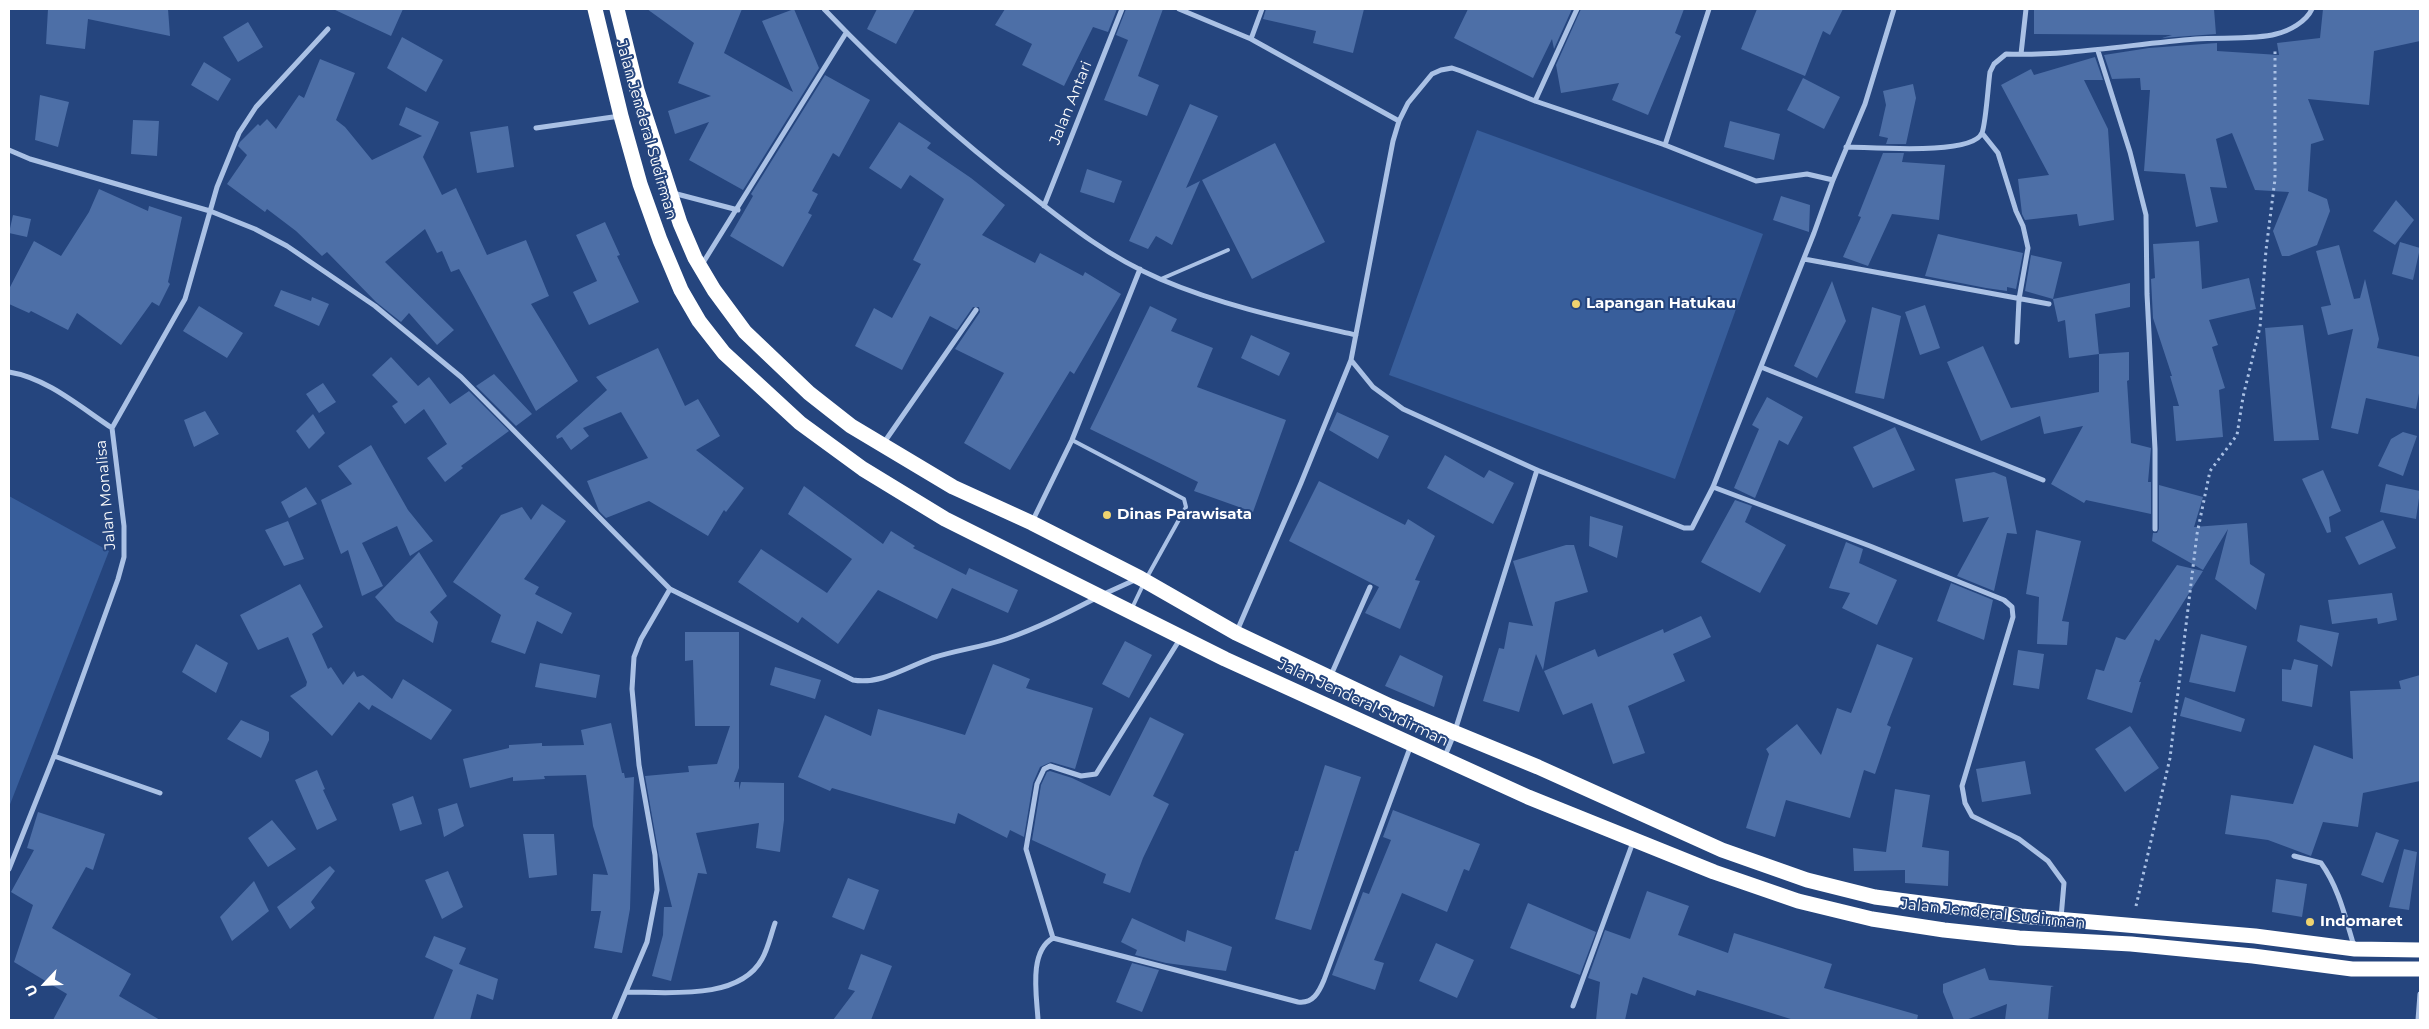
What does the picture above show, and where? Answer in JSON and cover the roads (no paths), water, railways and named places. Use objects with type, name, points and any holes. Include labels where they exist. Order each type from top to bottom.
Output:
[{"type":"highway","name":"Jalan Jenderal Sudirman","points":[[595,9],[621,116],[653,221],[681,290],[699,321],[724,353],[800,423],[863,470],[945,519],[1226,659],[1528,797],[1714,872],[1798,901],[1872,919],[1944,930],[2150,946],[2352,968],[2420,969]]},
{"type":"highway","name":"Jalan Jenderal Sudirman","points":[[617,9],[637,90],[669,192],[680,223],[714,290],[745,332],[809,393],[851,426],[953,487],[1032,523],[1142,579],[1236,633],[1330,678],[1454,734],[1555,774],[1722,850],[1807,880],[1875,897],[2021,916],[2255,936],[2354,949],[2420,950]]},
{"type":"highway","points":[[2059,940],[2061,918]]},
{"type":"street","points":[[824,9],[846,33],[967,146],[1100,249],[1161,280],[1269,315],[1356,335]]},
{"type":"street","name":"Jalan Antari","points":[[1044,206],[1122,9]]},
{"type":"street","points":[[1179,9],[1250,38],[1399,121]]},
{"type":"street","points":[[1250,38],[1262,9]]},
{"type":"street","points":[[1535,101],[1577,9]]},
{"type":"street","points":[[1665,145],[1709,9]]},
{"type":"street","points":[[1351,360],[1373,387],[1403,409],[1537,470],[1688,528],[1695,524],[1714,487],[1846,147],[1865,104],[1894,9]]},
{"type":"street","points":[[2021,54],[2026,9]]},
{"type":"street","points":[[1846,147],[1952,148],[1973,142],[1982,133],[1990,72],[1994,64],[2006,54],[2098,51],[2196,39],[2275,34],[2296,26],[2310,14],[2312,9]]},
{"type":"street","name":"Jalan Monalisa","points":[[9,869],[54,756],[118,579],[124,556],[124,526],[112,428],[182,306],[228,155],[239,133],[256,108],[328,29]]},
{"type":"street","points":[[701,266],[738,210],[846,33]]},
{"type":"street","points":[[2098,51],[2130,152],[2146,214],[2147,294],[2155,449],[2155,529]]},
{"type":"street","points":[[1236,633],[1301,483],[1351,360],[1393,141],[1399,121],[1408,103],[1432,74],[1452,68],[1535,101],[1665,145],[1756,181],[1807,174],[1833,180]]},
{"type":"street","points":[[536,128],[621,116]]},
{"type":"street","points":[[1982,133],[1998,153],[2028,248],[2019,299],[2017,342]]},
{"type":"street","points":[[9,150],[30,159],[210,211],[287,246],[368,301],[422,343],[461,377],[670,589],[853,680],[863,682],[875,680],[933,658],[1021,634],[1142,579]]},
{"type":"street","points":[[669,192],[738,210]]},
{"type":"street","points":[[1804,259],[2049,304]]},
{"type":"street","points":[[1032,523],[1072,440],[1140,269]]},
{"type":"street","points":[[882,444],[976,310]]},
{"type":"street","points":[[1761,367],[2043,480]]},
{"type":"street","points":[[9,372],[33,378],[48,386],[112,428]]},
{"type":"street","points":[[1444,759],[1454,734],[1537,470]]},
{"type":"street","points":[[1714,487],[1880,549],[2004,600],[2012,607],[2014,617],[1962,786],[1965,803],[1972,816],[2019,839],[2048,861],[2064,883],[2061,918]]},
{"type":"street","points":[[1330,678],[1370,587]]},
{"type":"street","points":[[614,1020],[647,942],[654,911],[658,875],[639,765],[632,689],[634,657],[641,639],[670,589]]},
{"type":"street","points":[[1053,938],[1026,849],[1037,784],[1044,770],[1050,766],[1081,776],[1096,774],[1182,636]]},
{"type":"street","points":[[1038,1020],[1037,974],[1039,955],[1047,942],[1053,938],[1269,995],[1298,1002],[1309,1001],[1318,993],[1324,980],[1411,744]]},
{"type":"street","points":[[54,756],[160,792]]},
{"type":"street","points":[[1573,1006],[1634,840]]},
{"type":"street","points":[[2294,856],[2321,863],[2330,876],[2337,890],[2354,949]]},
{"type":"street","points":[[626,992],[686,992],[719,988],[744,979],[762,960],[775,923]]},
{"type":"street","points":[[2418,1020],[2420,994]]},
{"type":"lane","points":[[1161,280],[1228,250]]},
{"type":"lane","points":[[1072,440],[1184,499],[1186,507],[1142,579],[1131,610]]},
{"type":"place","name":"Lapangan Hatukau","points":[[1576,304]]},
{"type":"place","name":"Dinas Parawisata","points":[[1107,515]]},
{"type":"place","name":"Indomaret","points":[[2310,922]]}]
